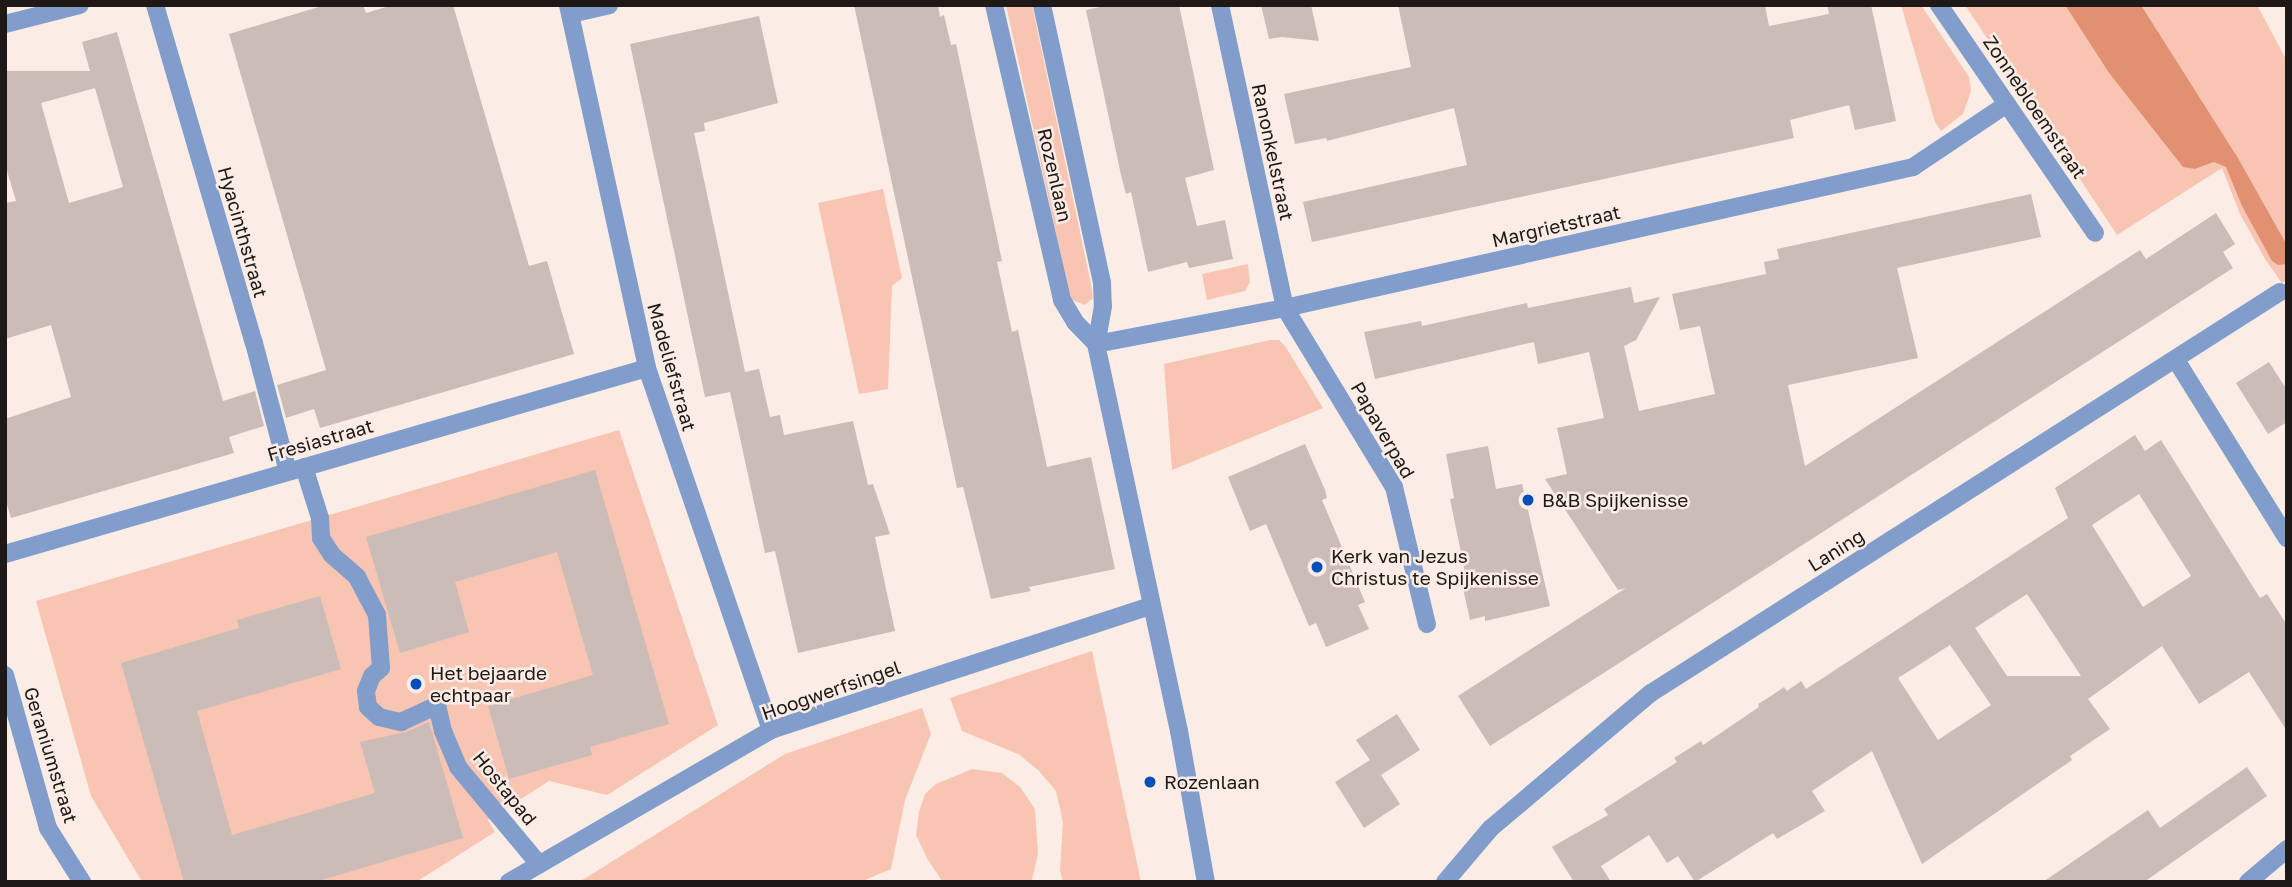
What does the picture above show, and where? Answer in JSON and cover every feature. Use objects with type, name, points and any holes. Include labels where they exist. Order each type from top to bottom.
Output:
[{"type":"street","points":[[5,24],[80,5]]},
{"type":"street","name":"Hyacinthstraat","points":[[155,5],[296,469]]},
{"type":"street","points":[[569,9],[609,5]]},
{"type":"street","name":"Rozenlaan","points":[[994,5],[1062,300],[1075,323],[1096,344]]},
{"type":"street","name":"Rozenlaan","points":[[1042,5],[1102,283],[1103,306],[1096,344],[1184,757],[1206,882]]},
{"type":"street","name":"Ranonkelstraat","points":[[1220,5],[1285,308]]},
{"type":"street","name":"Zonnebloemstraat","points":[[1939,5],[2095,233]]},
{"type":"street","name":"Madeliefstraat","points":[[569,9],[647,368],[771,730]]},
{"type":"street","name":"Margrietstraat","points":[[1096,344],[1285,308],[1913,167],[2007,104]]},
{"type":"street","name":"Laning","points":[[1445,882],[1491,828],[1651,693],[2280,292]]},
{"type":"street","name":"Papaverpad","points":[[1285,308],[1394,487],[1427,624]]},
{"type":"street","points":[[2176,360],[2287,538]]},
{"type":"street","name":"Fresiastraat","points":[[5,554],[647,368]]},
{"type":"street","name":"Hostapad","points":[[296,469],[320,518],[321,538],[332,555],[357,577],[377,615],[381,668],[372,676],[366,691],[368,708],[379,717],[401,722],[438,705],[443,731],[458,767],[538,863]]},
{"type":"street","name":"Hoogwerfsingel","points":[[509,882],[771,730],[1150,606]]},
{"type":"street","name":"Geraniumstraat","points":[[5,675],[48,828],[82,882]]},
{"type":"street","points":[[2248,882],[2287,849]]},
{"type":"shaded area","points":[[1006,5],[1032,5],[1091,284],[1093,298],[1085,305],[1072,300],[1069,292]]},
{"type":"shaded area","points":[[1901,5],[1921,5],[1969,77],[1971,91],[1963,114],[1941,131],[1935,122]]},
{"type":"shaded area","points":[[1965,5],[2065,5],[2109,73],[2183,166],[2195,169],[2214,162],[2226,167],[2287,263],[2287,280],[2282,283],[2265,259],[2240,214],[2222,168],[2117,235]]},
{"type":"shaded area","points":[[2065,5],[2141,5],[2238,158],[2287,245],[2286,264],[2278,265],[2272,261],[2242,206],[2226,167],[2214,162],[2195,169],[2183,167],[2109,73]]},
{"type":"shaded area","points":[[2141,5],[2257,5],[2287,61],[2287,245],[2238,158]]},
{"type":"shaded area","points":[[883,189],[902,278],[892,286],[888,389],[859,394],[818,203]]},
{"type":"shaded area","points":[[1248,264],[1250,282],[1245,291],[1207,300],[1202,274]]},
{"type":"shaded area","points":[[1279,340],[1285,346],[1323,408],[1172,470],[1164,364]]},
{"type":"shaded area","points":[[619,430],[718,725],[607,795],[549,781],[488,820],[495,832],[416,882],[142,882],[91,796],[36,601]]},
{"type":"shaded area","points":[[1092,651],[1141,882],[1063,882],[1060,871],[1063,822],[1056,791],[1038,770],[1018,754],[962,731],[950,698]]},
{"type":"shaded area","points":[[922,708],[931,734],[905,800],[891,869],[860,882],[579,882],[785,754]]},
{"type":"shaded area","points":[[972,769],[1002,773],[1020,787],[1035,809],[1038,854],[1032,880],[943,882],[928,860],[916,835],[925,794],[936,784]]},
{"type":"building","points":[[325,5],[363,5],[366,13],[393,5],[453,5],[529,266],[547,261],[574,354],[320,428],[314,409],[286,418],[277,385],[326,370],[229,34]]},
{"type":"building","points":[[854,5],[938,5],[940,17],[944,15],[951,45],[956,44],[1002,261],[997,262],[1012,332],[1018,330],[1047,467],[1091,457],[1115,569],[1029,587],[1031,591],[991,599],[963,487],[957,488]]},
{"type":"building","points":[[1109,5],[1179,5],[1214,170],[1185,178],[1197,226],[1225,220],[1233,259],[1189,268],[1187,262],[1148,272],[1131,192],[1126,194],[1121,175],[1086,10]]},
{"type":"building","points":[[1261,5],[1311,5],[1319,41],[1282,37],[1269,39]]},
{"type":"building","points":[[1398,5],[1765,5],[1769,26],[1829,14],[1827,5],[1871,5],[1896,121],[1855,130],[1849,105],[1790,120],[1794,138],[1312,242],[1303,202],[1467,165],[1454,108],[1327,141],[1326,138],[1295,144],[1284,94],[1411,67]]},
{"type":"building","points":[[759,16],[778,103],[704,123],[705,131],[694,133],[745,372],[759,369],[770,417],[780,415],[784,435],[853,421],[868,485],[873,484],[890,534],[875,537],[895,631],[798,653],[775,551],[765,553],[730,392],[705,397],[630,44]]},
{"type":"building","points":[[117,32],[223,401],[255,391],[264,426],[229,437],[234,453],[11,518],[5,498],[5,419],[71,397],[51,325],[5,339],[5,203],[16,201],[5,164],[5,71],[90,71],[82,42]],"holes":[[[95,88],[123,187],[69,203],[41,103]]]},
{"type":"building","points":[[2031,194],[2041,237],[1897,268],[1918,358],[1788,385],[1805,466],[2140,250],[2146,259],[2216,213],[2235,244],[2223,252],[2233,268],[1490,746],[1458,696],[1626,588],[1618,590],[1545,479],[1567,474],[1557,428],[1604,418],[1589,352],[1538,364],[1534,342],[1375,379],[1364,332],[1421,321],[1422,326],[1527,303],[1528,308],[1631,287],[1634,303],[1660,297],[1636,340],[1624,346],[1639,411],[1715,394],[1700,326],[1680,330],[1672,294],[1766,274],[1764,262],[1779,259],[1777,249]]},
{"type":"building","points":[[2269,362],[2287,390],[2287,422],[2268,434],[2236,383]]},
{"type":"building","points":[[2135,435],[2145,451],[2161,440],[2260,598],[2267,594],[2287,625],[2287,731],[2249,672],[2199,704],[2162,646],[2088,699],[2110,729],[2070,756],[2072,760],[1922,864],[1872,751],[1812,791],[1825,811],[1777,839],[1773,833],[1695,882],[1678,856],[1667,863],[1649,835],[1601,866],[1611,882],[1574,882],[1552,847],[1608,815],[1604,809],[1677,762],[1674,758],[1701,741],[1703,745],[1784,687],[1787,691],[1801,681],[1806,689],[2068,518],[2055,488]],"holes":[[[2139,494],[2191,576],[2143,607],[2092,525]],[[2027,594],[2081,676],[2007,676],[1975,628]],[[1950,645],[1991,705],[1938,740],[1898,678]]]},
{"type":"building","name":"Kerk van Jezus Christus te Spijkenisse","points":[[1305,444],[1325,490],[1327,498],[1322,500],[1365,602],[1358,605],[1369,629],[1326,647],[1316,623],[1309,626],[1266,524],[1250,531],[1228,477]]},
{"type":"building","points":[[1488,446],[1496,489],[1522,484],[1550,606],[1485,621],[1485,616],[1470,620],[1461,579],[1466,577],[1450,499],[1454,498],[1446,454]]},
{"type":"building","points":[[595,470],[669,724],[590,747],[592,755],[509,779],[488,706],[593,675],[557,552],[455,582],[469,632],[400,653],[366,537]]},
{"type":"building","points":[[320,596],[341,669],[197,711],[232,835],[375,793],[360,742],[406,732],[429,722],[463,838],[315,882],[184,882],[121,663],[239,628],[237,620]]},
{"type":"building","points":[[1397,714],[1420,750],[1381,775],[1400,804],[1364,828],[1335,782],[1370,760],[1356,740]]},
{"type":"building","points":[[2247,767],[2267,796],[2144,882],[2043,882],[2148,810],[2160,828]]},
{"type":"place","name":"B&B Spijkenisse","points":[[1528,500]]},
{"type":"place","name":"Kerk van Jezus Christus te Spijkenisse","points":[[1317,567]]},
{"type":"place","name":"Het bejaarde echtpaar","points":[[416,684]]},
{"type":"place","name":"Rozenlaan","points":[[1150,782]]}]
